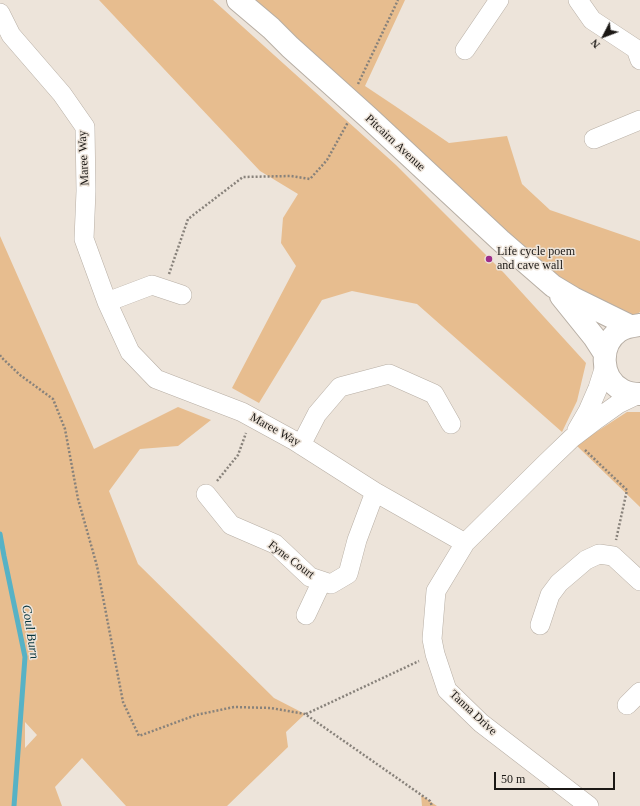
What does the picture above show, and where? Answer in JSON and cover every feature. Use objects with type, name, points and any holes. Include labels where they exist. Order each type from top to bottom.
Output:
[{"type":"street","name":"Pitcairn Avenue","points":[[238,0],[271,28],[500,240],[553,286],[594,337],[605,360]]},
{"type":"street","points":[[465,50],[500,0]]},
{"type":"street","points":[[578,0],[592,20],[636,50],[640,60]]},
{"type":"street","name":"Maree Way","points":[[0,13],[11,35],[62,94],[85,127],[86,191],[84,239],[107,302],[130,352],[156,379],[242,412],[301,445],[375,492],[465,543]]},
{"type":"street","points":[[594,139],[640,120]]},
{"type":"street","points":[[107,302],[152,286],[182,295]]},
{"type":"street","name":"Pitcairn Avenue","points":[[553,286],[573,298],[636,325]]},
{"type":"street","name":"Pitcairn Avenue","points":[[636,325],[619,331],[611,339],[606,349],[605,360],[607,372],[612,382],[621,390],[632,394],[640,394]]},
{"type":"street","name":"Tanna Drive","points":[[572,438],[588,411],[598,388],[605,360]]},
{"type":"street","points":[[301,445],[317,414],[340,387],[389,374],[434,394],[451,424]]},
{"type":"street","name":"Tanna Drive","points":[[589,806],[481,723],[447,690],[435,654],[432,639],[436,591],[465,543],[572,438],[618,404],[640,394]]},
{"type":"street","name":"Fyne Court","points":[[206,494],[231,525],[275,544],[310,577],[331,584],[348,574],[357,540],[375,492]]},
{"type":"street","points":[[540,625],[550,595],[559,582],[586,560],[599,554],[613,556],[640,581]]},
{"type":"street","name":"Fyne Court","points":[[306,615],[322,581]]},
{"type":"street","points":[[627,705],[640,692]]},
{"type":"path","points":[[164,290],[188,219],[244,177],[291,176],[310,179],[327,160],[398,0]]},
{"type":"path","points":[[0,355],[20,375],[53,399],[65,429],[78,499],[97,566],[123,702],[139,736],[196,715],[234,707],[271,708],[305,714],[430,801],[432,806]]},
{"type":"path","points":[[206,494],[238,455],[252,418]]},
{"type":"path","points":[[572,438],[627,490],[613,556]]},
{"type":"path","points":[[305,714],[435,654]]},
{"type":"shaded area","points":[[99,0],[213,0],[396,165],[504,273],[586,363],[577,401],[562,432],[417,304],[352,291],[322,300],[259,403],[232,388],[296,266],[281,243],[283,218],[298,194],[260,171]]},
{"type":"shaded area","points":[[253,0],[405,0],[365,86],[449,143],[507,136],[522,184],[550,210],[640,241],[640,312],[631,318],[566,287]]},
{"type":"shaded area","points":[[0,236],[94,449],[178,407],[211,420],[178,446],[140,449],[109,491],[138,564],[274,698],[305,714],[286,732],[288,747],[227,806],[126,806],[82,758],[55,787],[62,806],[0,806]],"holes":[[[25,722],[37,735],[25,748]]]},
{"type":"shaded area","points":[[627,412],[640,412],[640,507],[576,445]]},
{"type":"shaded area","points":[[421,795],[437,806],[422,806]]},
{"type":"waterway","name":"Coul Burn","points":[[0,534],[25,657],[14,806]]},
{"type":"place","name":"Life cycle poem and cave wall","points":[[489,259]]}]
